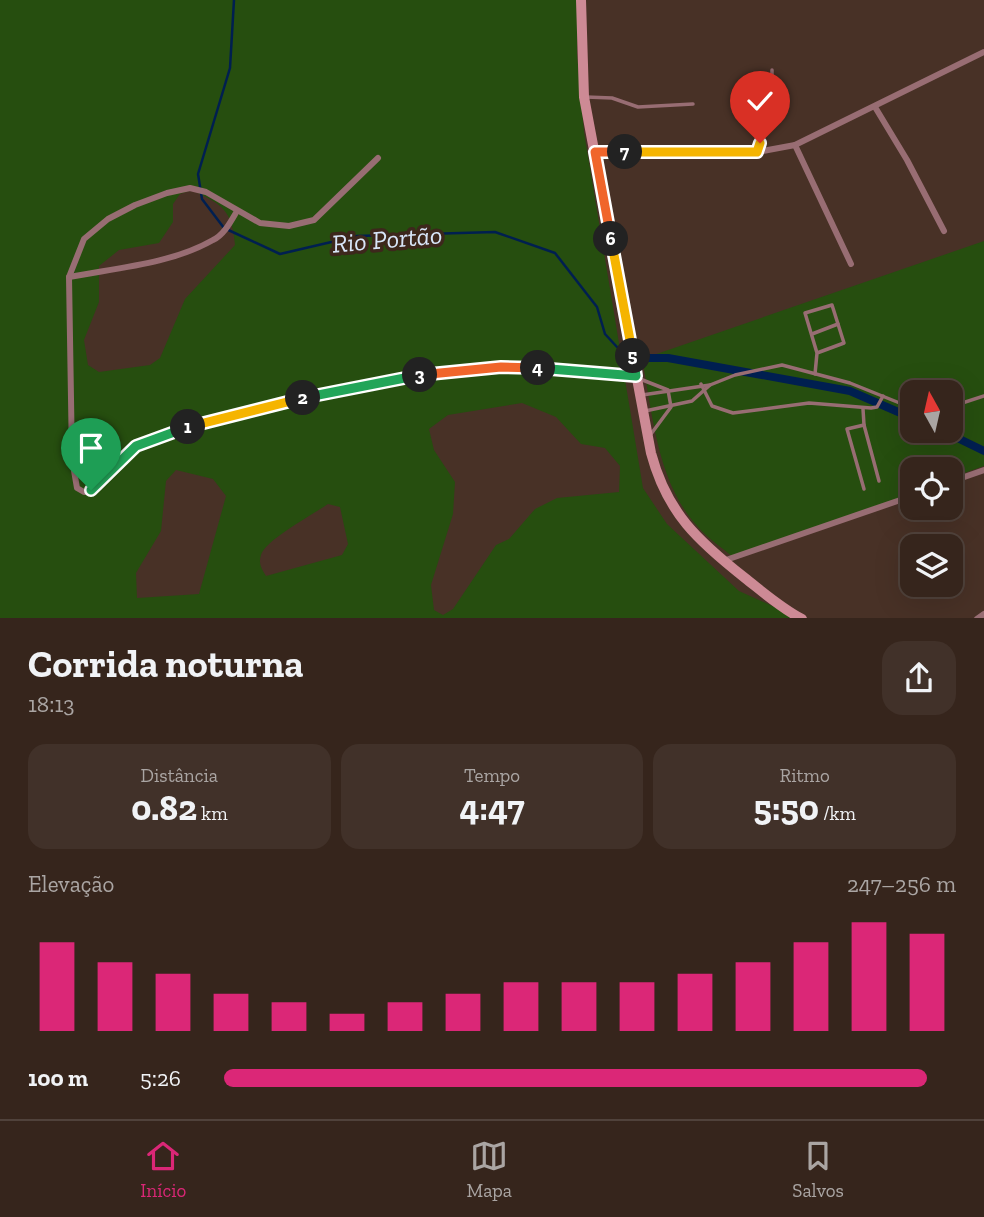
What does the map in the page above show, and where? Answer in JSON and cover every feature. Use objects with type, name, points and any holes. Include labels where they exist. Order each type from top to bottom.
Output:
[{"type":"main road","points":[[581,0],[584,97],[648,438],[668,500],[686,526],[723,561],[781,607],[802,618]]},
{"type":"street","points":[[595,152],[757,152],[795,145],[984,52]]},
{"type":"street","points":[[875,107],[907,160],[944,231]]},
{"type":"street","points":[[795,145],[851,264]]},
{"type":"street","points":[[378,158],[314,220],[289,226],[260,223],[206,192],[190,188],[156,197],[108,219],[84,239],[69,278],[72,459],[75,484],[81,491],[91,490],[125,455],[150,440],[180,429],[317,394],[418,376],[501,367],[553,368],[637,377]]},
{"type":"street","points":[[69,278],[173,256],[216,239],[237,211]]},
{"type":"street","points":[[963,477],[984,470]]},
{"type":"street","points":[[723,561],[900,500]]},
{"type":"street","points":[[976,618],[984,614]]},
{"type":"lane","points":[[757,152],[772,100],[772,71]]},
{"type":"lane","points":[[584,97],[612,97],[638,107],[692,104]]},
{"type":"lane","points":[[815,374],[817,353],[805,313],[832,304],[844,343],[817,353]]},
{"type":"lane","points":[[812,334],[838,324]]},
{"type":"lane","points":[[643,412],[692,401],[710,385],[735,375],[782,365],[900,403]]},
{"type":"lane","points":[[637,377],[668,390]]},
{"type":"lane","points":[[640,396],[701,384],[710,385]]},
{"type":"lane","points":[[701,384],[712,406],[733,413],[809,403],[863,409],[877,407],[883,397]]},
{"type":"lane","points":[[648,438],[671,407],[668,390]]},
{"type":"lane","points":[[963,403],[984,396]]},
{"type":"lane","points":[[863,409],[864,425],[879,481]]},
{"type":"lane","points":[[864,425],[846,429],[864,489]]},
{"type":"green space","points":[[0,0],[578,0],[577,54],[584,132],[643,488],[667,524],[739,591],[799,618],[0,618]],"holes":[[[192,190],[224,210],[234,233],[235,245],[185,299],[160,358],[150,365],[99,372],[88,365],[84,340],[99,302],[99,266],[119,250],[159,243],[173,222],[173,204],[180,194]],[[522,403],[556,417],[581,444],[605,448],[620,466],[619,492],[557,498],[535,509],[509,539],[496,545],[453,609],[443,615],[434,610],[431,585],[453,514],[455,482],[434,450],[429,429],[448,415]],[[176,470],[213,479],[226,496],[199,594],[137,598],[136,573],[161,531],[166,481]],[[328,504],[340,507],[348,544],[342,555],[266,576],[261,566],[261,555],[280,535]]]},
{"type":"green space","points":[[984,241],[984,466],[963,473],[963,457],[900,457],[900,497],[735,559],[706,536],[684,509],[665,469],[642,359]]},
{"type":"waterway","name":"Rio Portão","points":[[234,0],[230,68],[198,174],[202,199],[224,228],[280,254],[357,236],[495,232],[555,253],[597,307],[605,334],[617,347]]},
{"type":"waterway","name":"Rio Portão","points":[[648,358],[668,358],[850,391],[900,413]]},
{"type":"waterway","name":"Rio Portão","points":[[963,441],[984,451]]},
{"type":"route","points":[[91,490],[136,446],[180,429],[317,394],[418,376],[501,367],[553,368],[636,376],[595,152],[757,152],[760,143]]}]
